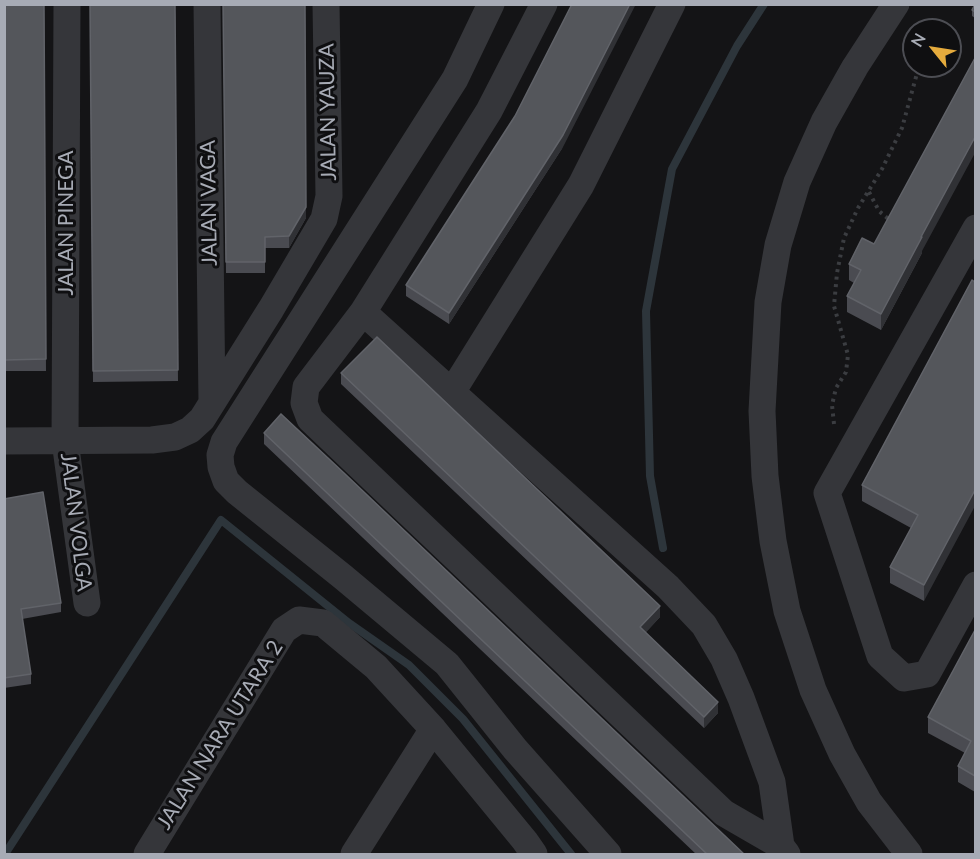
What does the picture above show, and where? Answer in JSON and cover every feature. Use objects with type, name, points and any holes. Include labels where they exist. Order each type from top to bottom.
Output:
[{"type":"street","name":"JALAN PINEGA","points":[[65,441],[67,4]]},
{"type":"street","name":"JALAN VAGA","points":[[207,4],[212,402]]},
{"type":"street","name":"JALAN YAUZA","points":[[212,402],[324,219],[329,196],[326,4]]},
{"type":"street","points":[[491,4],[455,79],[224,442],[220,454],[221,467],[226,480],[237,492],[447,664],[515,749],[608,855]]},
{"type":"street","points":[[544,4],[489,111],[363,312],[306,387],[304,403],[310,419],[724,813],[784,850]]},
{"type":"street","points":[[452,392],[581,185],[672,4]]},
{"type":"street","points":[[896,4],[849,76],[824,122],[797,182],[778,245],[768,302],[762,411],[765,476],[773,541],[787,611],[813,690],[842,754],[869,802],[909,855]]},
{"type":"street","points":[[975,228],[967,263],[827,492],[880,656],[904,678],[927,674],[975,585]]},
{"type":"street","points":[[363,312],[668,587],[704,625],[724,659],[741,698],[772,782],[784,850]]},
{"type":"street","points":[[4,441],[152,440],[175,437],[190,430],[202,419],[212,402]]},
{"type":"street","name":"JALAN VOLGA","points":[[65,441],[87,603]]},
{"type":"street","name":"JALAN NARA UTARA 2","points":[[147,855],[284,630],[299,620],[323,623],[376,667],[433,729]]},
{"type":"street","points":[[354,855],[433,729],[534,855]]},
{"type":"path","points":[[846,458],[835,426],[832,405],[836,388],[846,372],[848,356],[834,306],[837,273],[844,238],[902,128],[916,78]]},
{"type":"path","points":[[869,192],[879,211],[892,222],[901,225]]},
{"type":"building","points":[[4,4],[44,4],[46,359],[4,360]]},
{"type":"building","points":[[90,4],[175,4],[178,370],[93,371]]},
{"type":"building","points":[[223,4],[305,4],[306,207],[289,236],[265,237],[265,262],[226,262]]},
{"type":"building","points":[[572,4],[630,4],[563,135],[449,313],[406,285],[515,116]]},
{"type":"building","points":[[975,58],[975,137],[881,314],[847,296],[861,270],[849,264],[862,238],[874,244]]},
{"type":"building","points":[[972,280],[975,282],[975,490],[924,585],[890,567],[918,515],[862,485]]},
{"type":"building","points":[[377,337],[660,606],[640,627],[718,702],[704,717],[341,373]]},
{"type":"building","points":[[281,414],[745,855],[708,855],[264,433]]},
{"type":"building","points":[[43,492],[61,603],[21,609],[31,674],[4,678],[4,499]]},
{"type":"building","points":[[975,630],[975,776],[958,766],[971,741],[928,717]]},
{"type":"waterway","points":[[663,548],[650,476],[646,311],[672,169],[737,46],[764,4]]},
{"type":"waterway","points":[[5,854],[221,520],[349,623],[409,665],[463,719],[571,854]]}]
